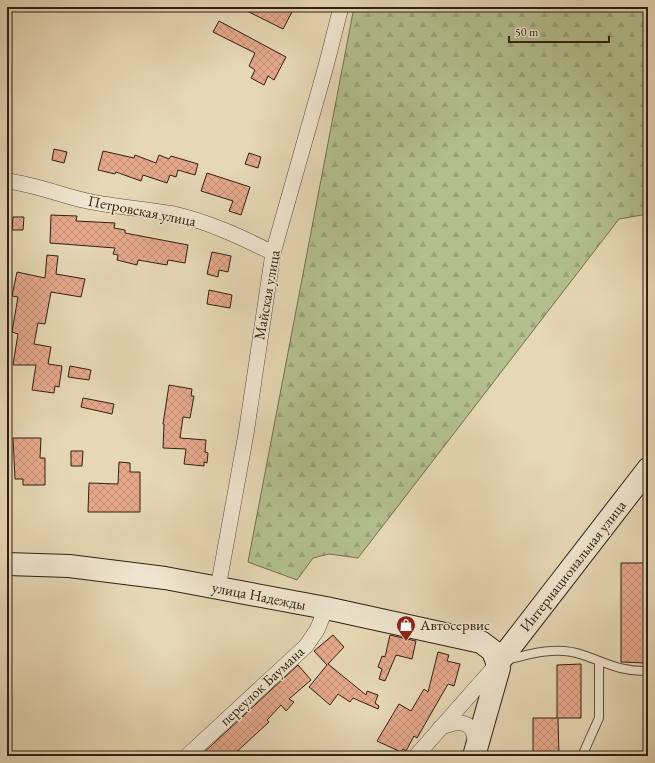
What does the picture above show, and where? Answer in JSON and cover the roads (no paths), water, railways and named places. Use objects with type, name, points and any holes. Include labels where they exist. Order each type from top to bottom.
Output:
[{"type":"street","name":"Майская улица","points":[[218,588],[246,434],[273,253],[326,66],[341,7]]},
{"type":"street","name":"Петровская улица","points":[[7,181],[28,185],[87,201],[175,215],[202,222],[246,239],[273,253]]},
{"type":"street","name":"Интернациональная улица","points":[[416,756],[498,662],[648,469]]},
{"type":"street","name":"улица Надежды","points":[[7,564],[45,564],[114,571],[326,608],[472,639],[481,642],[493,650],[498,662]]},
{"type":"street","name":"переулок Баумана","points":[[187,756],[306,646],[321,624],[326,608]]},
{"type":"street","points":[[475,752],[496,685],[498,662]]},
{"type":"street","points":[[439,729],[457,722],[467,724],[474,733],[475,752]]},
{"type":"lane","points":[[498,662],[529,653],[547,651],[575,652],[622,670],[648,671]]},
{"type":"lane","points":[[582,756],[599,718],[599,662]]},
{"type":"place","name":"Автосервис","points":[[406,642]]}]
